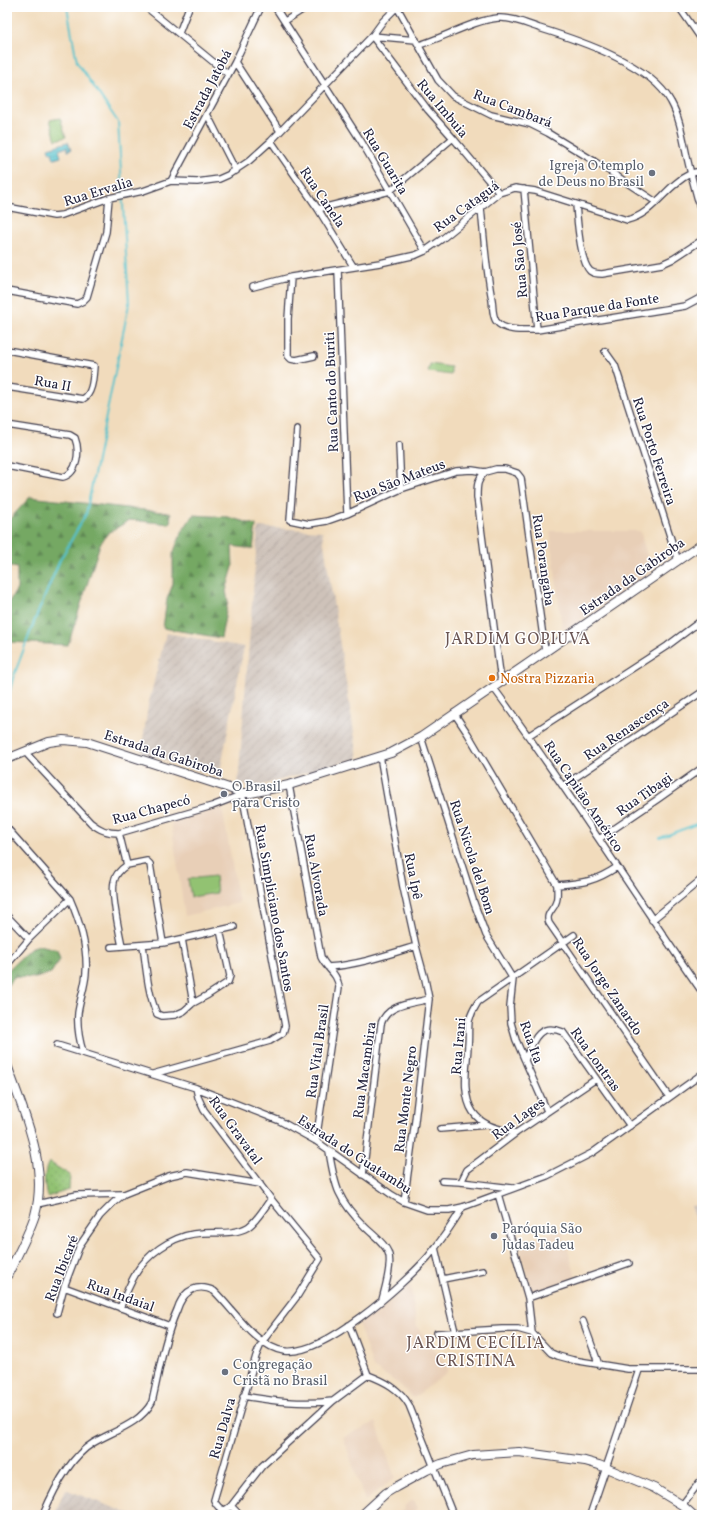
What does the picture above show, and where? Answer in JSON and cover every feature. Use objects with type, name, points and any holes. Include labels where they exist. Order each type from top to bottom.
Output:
[{"type":"main road","name":"Estrada da Gabiroba","points":[[7,758],[48,742],[63,740],[87,742],[242,793],[261,792],[289,785],[380,756],[391,754],[421,737],[702,544]]},
{"type":"main road","points":[[7,1065],[29,1129],[36,1157],[38,1186],[37,1204],[31,1228],[7,1276]]},
{"type":"main road","points":[[362,1515],[391,1490],[435,1467],[473,1455],[519,1452],[585,1461],[654,1488],[682,1505],[693,1515]]},
{"type":"street","points":[[146,7],[228,74]]},
{"type":"street","points":[[179,33],[189,7]]},
{"type":"street","name":"Estrada Jatobá","points":[[171,181],[235,62],[261,7]]},
{"type":"street","name":"Rua Guarita","points":[[275,7],[361,142],[425,251]]},
{"type":"street","points":[[285,21],[306,7]]},
{"type":"street","points":[[171,181],[197,182],[219,179],[236,171],[249,161],[271,141],[325,85],[372,36],[383,21],[397,7]]},
{"type":"street","name":"Rua Cambará","points":[[397,7],[438,80],[453,96],[491,115],[530,124],[548,133],[656,202]]},
{"type":"street","points":[[679,7],[702,40]]},
{"type":"street","points":[[372,36],[417,42],[432,41],[500,17],[516,20],[601,49],[654,81],[666,93],[672,102],[702,215]]},
{"type":"street","name":"Rua Imbuia","points":[[372,36],[428,110],[499,193]]},
{"type":"street","points":[[235,62],[280,131]]},
{"type":"street","points":[[207,114],[236,171]]},
{"type":"street","points":[[318,209],[390,191],[453,138]]},
{"type":"street","name":"Rua Canela","points":[[271,141],[318,209],[353,266]]},
{"type":"street","name":"Rua Cataguá","points":[[252,286],[291,277],[338,270],[353,266],[405,259],[425,251],[499,193],[515,188],[524,189],[627,220],[636,218],[678,182],[691,173],[702,171]]},
{"type":"street","name":"Rua Ervalia","points":[[7,207],[58,215],[70,213],[109,198],[143,191],[171,181]]},
{"type":"street","name":"Rua São José","points":[[524,189],[537,330]]},
{"type":"street","points":[[7,291],[77,304],[83,301],[87,297],[106,232],[109,198]]},
{"type":"street","points":[[576,204],[581,247],[586,266],[594,273],[602,274],[662,264],[674,259],[702,240]]},
{"type":"street","name":"Rua Parque da Fonte","points":[[481,208],[490,288],[496,320],[500,325],[516,330],[537,330],[685,306],[702,297]]},
{"type":"street","name":"Rua Canto do Buriti","points":[[338,270],[347,514]]},
{"type":"street","points":[[291,277],[288,319],[288,356],[291,359],[296,360],[314,356]]},
{"type":"street","name":"Rua II","points":[[7,350],[94,366],[88,397],[79,400],[7,387]]},
{"type":"street","name":"Rua Porto Ferreira","points":[[605,351],[615,365],[678,561]]},
{"type":"street","points":[[7,425],[70,435],[75,438],[77,452],[76,464],[72,472],[63,477],[7,466]]},
{"type":"street","name":"Rua São Mateus","points":[[296,429],[290,520],[309,524],[347,514],[401,489],[456,471],[472,470],[485,472],[496,469],[505,469],[517,473]]},
{"type":"street","points":[[398,445],[401,489]]},
{"type":"street","points":[[485,472],[479,479],[477,486],[477,497],[501,682]]},
{"type":"street","name":"Rua Porangaba","points":[[517,473],[521,478],[545,651]]},
{"type":"street","points":[[528,736],[667,646],[702,620]]},
{"type":"street","name":"Rua Capitão Américo","points":[[494,687],[563,786],[702,992]]},
{"type":"street","name":"Rua Renascença","points":[[563,786],[702,692]]},
{"type":"street","points":[[454,713],[468,734],[557,885],[582,883],[596,879],[617,867]]},
{"type":"street","name":"Rua Nicola del Bom","points":[[421,737],[474,903],[486,935],[513,979]]},
{"type":"street","name":"Rua Chapecó","points":[[25,752],[91,823],[100,830],[110,833],[119,833],[212,806],[242,793]]},
{"type":"street","name":"Rua Ipê","points":[[380,756],[403,887],[425,979],[428,999]]},
{"type":"street","name":"Rua Tibagi","points":[[599,839],[702,768]]},
{"type":"street","name":"Rua Alvorada","points":[[289,785],[321,957],[328,967]]},
{"type":"street","name":"Rua Simpliciano dos Santos","points":[[153,1074],[270,1041],[283,1033],[285,1026],[242,793]]},
{"type":"street","points":[[7,828],[70,899],[74,910],[84,941],[86,959],[85,983],[78,1013],[78,1028],[83,1052]]},
{"type":"street","points":[[119,833],[127,865]]},
{"type":"street","points":[[122,946],[113,892],[114,882],[117,874],[127,865],[147,861],[150,864],[163,943]]},
{"type":"street","points":[[652,920],[702,879]]},
{"type":"street","name":"Rua Jorge Zanardo","points":[[557,885],[556,902],[549,912],[548,919],[670,1097]]},
{"type":"street","points":[[7,965],[29,939],[70,899]]},
{"type":"street","points":[[7,916],[29,939]]},
{"type":"street","points":[[111,947],[163,943],[234,927]]},
{"type":"street","points":[[143,945],[149,985],[157,1014],[162,1016],[175,1015],[184,1011],[192,1003],[208,996],[228,982],[230,976],[220,930]]},
{"type":"street","name":"Rua Irani","points":[[487,1126],[474,1113],[467,1095],[469,1022],[473,1009],[478,1002],[574,935]]},
{"type":"street","points":[[182,939],[192,1003]]},
{"type":"street","points":[[328,967],[367,961],[416,946]]},
{"type":"street","name":"Rua Vital Brasil","points":[[316,1141],[339,987],[338,979],[333,971],[328,967]]},
{"type":"street","name":"Rua Ita","points":[[513,979],[510,1006],[511,1023],[516,1040],[547,1111]]},
{"type":"street","name":"Rua Macambira","points":[[363,1175],[383,1017],[399,1006],[428,999]]},
{"type":"street","name":"Rua Monte Negro","points":[[404,1202],[416,1114],[428,999]]},
{"type":"street","name":"Rua Lontras","points":[[525,1060],[535,1037],[539,1033],[549,1029],[556,1029],[563,1032],[630,1126]]},
{"type":"street","name":"Estrada do Guatambu","points":[[57,1045],[196,1088],[280,1121],[316,1141],[392,1195],[404,1202],[427,1210],[449,1210],[463,1207],[547,1176],[592,1153],[702,1074]]},
{"type":"street","name":"Rua Lages","points":[[461,1182],[467,1170],[547,1111],[596,1079]]},
{"type":"street","name":"Rua Gravatal","points":[[196,1088],[204,1110],[271,1199],[320,1259]]},
{"type":"street","points":[[440,1129],[487,1126],[516,1133]]},
{"type":"street","points":[[329,1151],[336,1188],[340,1197],[365,1227],[383,1244],[388,1252],[390,1260],[382,1300]]},
{"type":"street","name":"Rua Ibicaré","points":[[57,1313],[64,1287],[80,1245],[86,1234],[100,1216],[124,1194],[169,1176],[187,1172],[260,1184]]},
{"type":"street","points":[[442,1181],[514,1188]]},
{"type":"street","points":[[37,1204],[77,1195],[124,1194]]},
{"type":"street","points":[[498,1194],[528,1298],[532,1333]]},
{"type":"street","points":[[120,1308],[141,1266],[158,1249],[171,1241],[188,1235],[238,1231],[248,1227],[271,1199]]},
{"type":"street","points":[[43,1515],[70,1465],[81,1451],[92,1443],[141,1417],[148,1410],[152,1402],[170,1326],[182,1299],[190,1291],[199,1287],[207,1288],[217,1294],[262,1342],[284,1351],[295,1351],[312,1347],[349,1325],[382,1300],[436,1248],[463,1207]]},
{"type":"street","points":[[436,1248],[455,1332]]},
{"type":"street","name":"Rua Dalva","points":[[231,1506],[225,1510],[222,1509],[214,1500],[243,1396],[256,1356],[262,1342],[298,1295],[320,1259]]},
{"type":"street","points":[[528,1298],[629,1263]]},
{"type":"street","points":[[443,1279],[483,1270]]},
{"type":"street","name":"Rua Indaial","points":[[64,1287],[170,1326]]},
{"type":"street","points":[[583,1320],[599,1365]]},
{"type":"street","points":[[349,1325],[368,1375]]},
{"type":"street","points":[[437,1333],[518,1329],[532,1333],[551,1353],[558,1356],[599,1365],[639,1370],[702,1369]]},
{"type":"street","points":[[590,1515],[639,1370]]},
{"type":"street","points":[[240,1515],[231,1506],[262,1466],[333,1401],[368,1375]]},
{"type":"street","points":[[368,1375],[380,1379],[404,1397],[435,1467],[453,1515]]},
{"type":"street","points":[[243,1396],[278,1402],[312,1403],[333,1401]]},
{"type":"street","points":[[682,1505],[702,1478]]},
{"type":"shaded area","points":[[258,527],[322,531],[358,758],[256,787],[238,784]]},
{"type":"shaded area","points":[[550,531],[640,531],[652,572],[572,627],[562,628]]},
{"type":"shaded area","points":[[166,633],[244,647],[219,777],[141,753],[148,706]]},
{"type":"shaded area","points":[[222,807],[239,903],[185,916],[171,822]]},
{"type":"shaded area","points":[[702,1205],[702,1238],[691,1206]]},
{"type":"shaded area","points":[[562,1229],[576,1277],[532,1293],[519,1244]]},
{"type":"shaded area","points":[[410,1284],[417,1327],[448,1367],[446,1374],[413,1398],[399,1384],[373,1367],[358,1323],[375,1311],[378,1312]]},
{"type":"shaded area","points":[[376,1422],[395,1478],[365,1501],[343,1437]]},
{"type":"shaded area","points":[[65,1489],[132,1515],[54,1515]]},
{"type":"shaded area","points":[[414,1500],[418,1508],[412,1513],[413,1515],[392,1515],[395,1513],[398,1514],[404,1509],[403,1507]]},
{"type":"green space","points":[[60,118],[66,137],[56,140],[50,120]]},
{"type":"green space","points":[[430,364],[451,367],[451,375],[428,372]]},
{"type":"green space","points":[[30,497],[171,513],[170,524],[130,520],[108,533],[100,544],[68,645],[7,642],[7,605],[17,589],[17,568],[7,566],[7,522]]},
{"type":"green space","points":[[193,515],[228,517],[256,525],[253,549],[232,546],[233,567],[226,591],[228,601],[221,638],[163,628],[167,599],[173,584],[173,554],[181,533]]},
{"type":"green space","points":[[215,876],[217,893],[191,897],[188,879]]},
{"type":"green space","points":[[39,946],[57,950],[60,959],[51,973],[36,978],[14,977],[7,986],[7,971],[30,949]]},
{"type":"green space","points":[[49,1162],[70,1175],[69,1190],[47,1197],[45,1179]]},
{"type":"water","points":[[68,142],[71,150],[68,151],[67,147],[59,150],[61,157],[54,159],[52,152],[50,153],[48,148]]},
{"type":"waterway","points":[[7,703],[13,678],[34,622],[60,560],[86,514],[129,304],[118,122],[77,62],[67,7]]},
{"type":"waterway","points":[[660,838],[702,822]]},
{"type":"place","name":"Igreja O templo de Deus no Brasil","points":[[652,173]]},
{"type":"place","name":"Nostra Pizzaria","points":[[492,678]]},
{"type":"place","name":"O Brasil para Cristo","points":[[224,794]]},
{"type":"place","name":"Paróquia São Judas Tadeu","points":[[494,1236]]},
{"type":"place","name":"Congregação Cristã no Brasil","points":[[225,1372]]},
{"type":"district","name":"JARDIM GOPIUVA","points":[[518,638]]},
{"type":"district","name":"JARDIM CECÍLIA CRISTINA","points":[[476,1351]]}]
